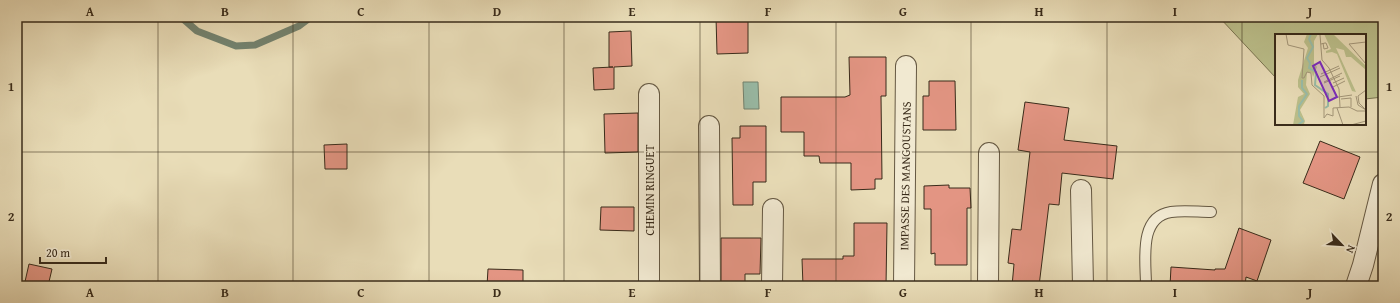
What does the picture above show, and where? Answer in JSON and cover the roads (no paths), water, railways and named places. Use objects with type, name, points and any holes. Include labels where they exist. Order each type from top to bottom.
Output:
[{"type":"street","name":"IMPASSE DES MANGOUSTANS","points":[[904,286],[906,66]]},
{"type":"street","name":"CHEMIN RINGUET","points":[[649,94],[649,286]]},
{"type":"street","points":[[710,126],[710,286]]},
{"type":"street","points":[[988,286],[989,153]]},
{"type":"street","points":[[1356,286],[1363,265],[1383,184]]},
{"type":"street","points":[[1081,190],[1083,286]]},
{"type":"street","points":[[772,286],[773,209]]},
{"type":"lane","points":[[1146,286],[1146,251],[1151,223],[1158,216],[1171,212],[1211,212]]},
{"type":"waterway","points":[[181,17],[197,31],[236,46],[255,45],[299,26],[311,17]]}]
